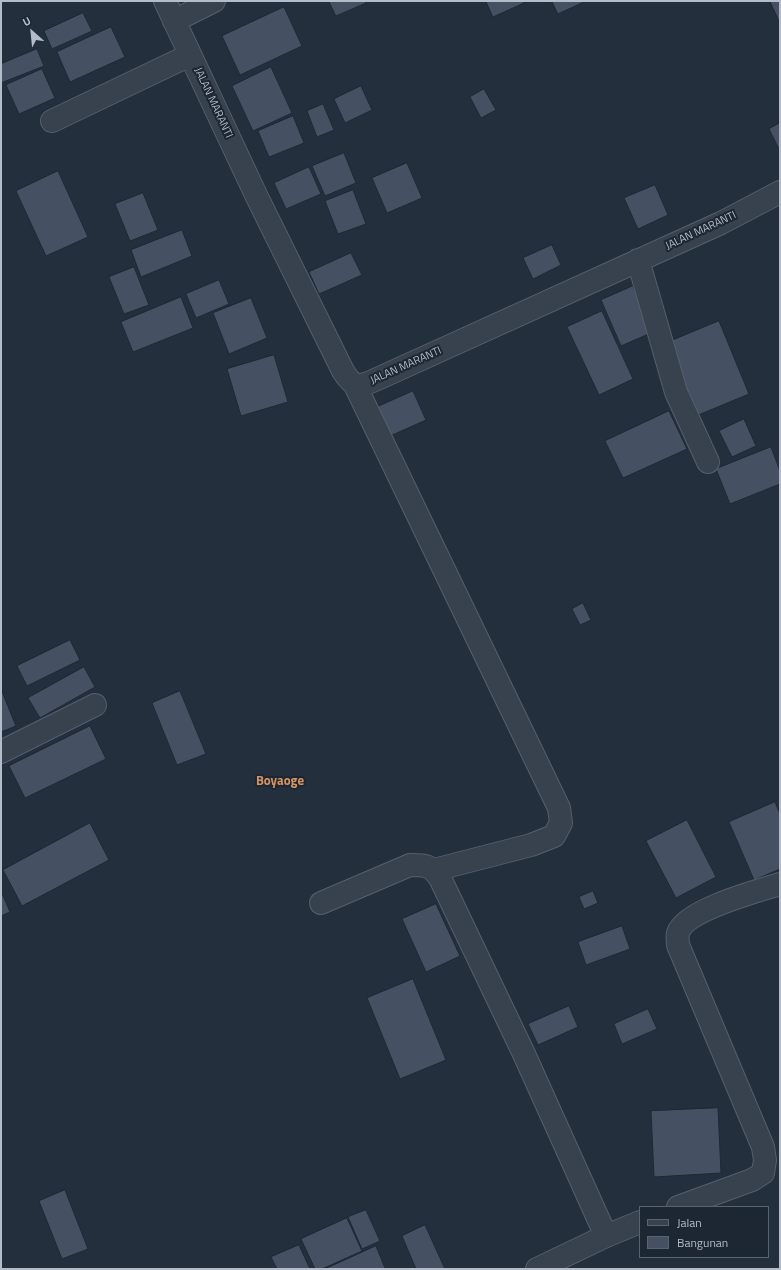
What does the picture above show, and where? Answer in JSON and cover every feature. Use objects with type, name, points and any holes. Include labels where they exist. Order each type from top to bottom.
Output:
[{"type":"street","name":"JALAN MARANTI","points":[[165,1],[260,202],[343,371],[347,379],[355,385],[369,383],[721,223],[780,192]]},
{"type":"street","points":[[174,21],[214,1]]},
{"type":"street","points":[[52,121],[190,55]]},
{"type":"street","points":[[638,260],[676,392],[708,462]]},
{"type":"street","points":[[355,385],[559,808],[561,823],[554,836],[531,845],[434,870]]},
{"type":"street","points":[[1,752],[95,705]]},
{"type":"street","points":[[322,903],[410,865],[425,865],[434,870],[440,878],[524,1054],[606,1236]]},
{"type":"street","points":[[681,1206],[737,1186],[772,1170],[765,1160],[763,1147],[678,946],[678,933],[686,922],[713,907],[780,884]]},
{"type":"street","points":[[537,1269],[606,1236],[639,1222]]},
{"type":"building","points":[[329,1],[365,1],[366,3],[336,16]]},
{"type":"building","points":[[486,1],[523,1],[524,3],[493,17]]},
{"type":"building","points":[[552,1],[586,1],[558,14]]},
{"type":"building","points":[[770,1],[780,1],[780,23]]},
{"type":"building","points":[[284,7],[302,46],[240,75],[222,36]]},
{"type":"building","points":[[83,13],[92,31],[52,49],[44,31]]},
{"type":"building","points":[[111,27],[125,57],[70,82],[57,52]]},
{"type":"building","points":[[37,49],[44,66],[1,83],[1,64]]},
{"type":"building","points":[[271,67],[292,113],[253,131],[232,86]]},
{"type":"building","points":[[42,69],[55,98],[19,114],[6,85]]},
{"type":"building","points":[[361,86],[372,110],[345,123],[334,99]]},
{"type":"building","points":[[484,89],[496,110],[481,118],[470,97]]},
{"type":"building","points":[[323,104],[334,130],[317,137],[307,111]]},
{"type":"building","points":[[293,116],[304,143],[269,157],[258,131]]},
{"type":"building","points":[[780,123],[780,151],[769,129]]},
{"type":"building","points":[[344,153],[356,183],[325,196],[312,166]]},
{"type":"building","points":[[407,163],[422,198],[387,213],[372,178]]},
{"type":"building","points":[[309,167],[321,194],[286,209],[274,183]]},
{"type":"building","points":[[58,171],[88,237],[46,256],[16,191]]},
{"type":"building","points":[[655,185],[668,215],[638,229],[624,198]]},
{"type":"building","points":[[353,190],[366,224],[338,234],[325,201]]},
{"type":"building","points":[[143,193],[158,230],[130,241],[115,204]]},
{"type":"building","points":[[182,230],[192,256],[141,277],[131,250]]},
{"type":"building","points":[[552,245],[561,265],[533,279],[523,258]]},
{"type":"building","points":[[351,253],[362,275],[319,294],[309,272]]},
{"type":"building","points":[[134,267],[149,305],[124,314],[109,277]]},
{"type":"building","points":[[219,280],[229,304],[196,318],[186,294]]},
{"type":"building","points":[[633,286],[653,332],[621,346],[601,300]]},
{"type":"building","points":[[181,297],[193,328],[133,352],[121,322]]},
{"type":"building","points":[[251,298],[267,338],[229,354],[213,313]]},
{"type":"building","points":[[602,311],[633,379],[599,395],[567,327]]},
{"type":"building","points":[[719,321],[749,394],[696,416],[666,343]]},
{"type":"building","points":[[274,355],[288,402],[241,416],[227,369]]},
{"type":"building","points":[[413,391],[426,420],[388,437],[375,408]]},
{"type":"building","points":[[669,411],[687,449],[623,478],[605,441]]},
{"type":"building","points":[[744,419],[756,446],[732,457],[719,431]]},
{"type":"building","points":[[771,447],[780,471],[780,484],[730,504],[716,469]]},
{"type":"building","points":[[583,603],[591,620],[580,625],[572,609]]},
{"type":"building","points":[[70,640],[80,660],[27,686],[17,666]]},
{"type":"building","points":[[84,667],[95,687],[40,718],[28,698]]},
{"type":"building","points":[[1,689],[16,726],[1,732]]},
{"type":"building","points":[[180,691],[206,754],[177,765],[152,703]]},
{"type":"building","points":[[90,726],[106,759],[25,798],[9,766]]},
{"type":"building","points":[[775,802],[780,814],[780,869],[754,880],[729,822]]},
{"type":"building","points":[[687,820],[716,877],[676,898],[646,841]]},
{"type":"building","points":[[90,823],[109,860],[22,906],[3,870]]},
{"type":"building","points":[[1,891],[10,912],[1,916]]},
{"type":"building","points":[[593,891],[598,903],[584,909],[579,897]]},
{"type":"building","points":[[436,904],[460,956],[426,972],[402,919]]},
{"type":"building","points":[[622,926],[630,949],[586,965],[578,942]]},
{"type":"building","points":[[413,979],[446,1060],[400,1079],[367,998]]},
{"type":"building","points":[[569,1006],[578,1027],[538,1045],[528,1024]]},
{"type":"building","points":[[648,1009],[657,1029],[622,1044],[614,1024]]},
{"type":"building","points":[[718,1108],[721,1173],[654,1177],[651,1111]]},
{"type":"building","points":[[65,1190],[88,1249],[62,1259],[39,1201]]},
{"type":"building","points":[[366,1210],[380,1241],[362,1249],[348,1217]]},
{"type":"building","points":[[347,1218],[362,1251],[322,1269],[315,1269],[301,1239]]},
{"type":"building","points":[[425,1225],[445,1269],[416,1269],[402,1236]]},
{"type":"building","points":[[299,1245],[310,1269],[277,1269],[271,1257]]},
{"type":"building","points":[[376,1246],[385,1268],[383,1269],[325,1269]]},
{"type":"district","name":"Boyaoge","points":[[280,782]]}]
